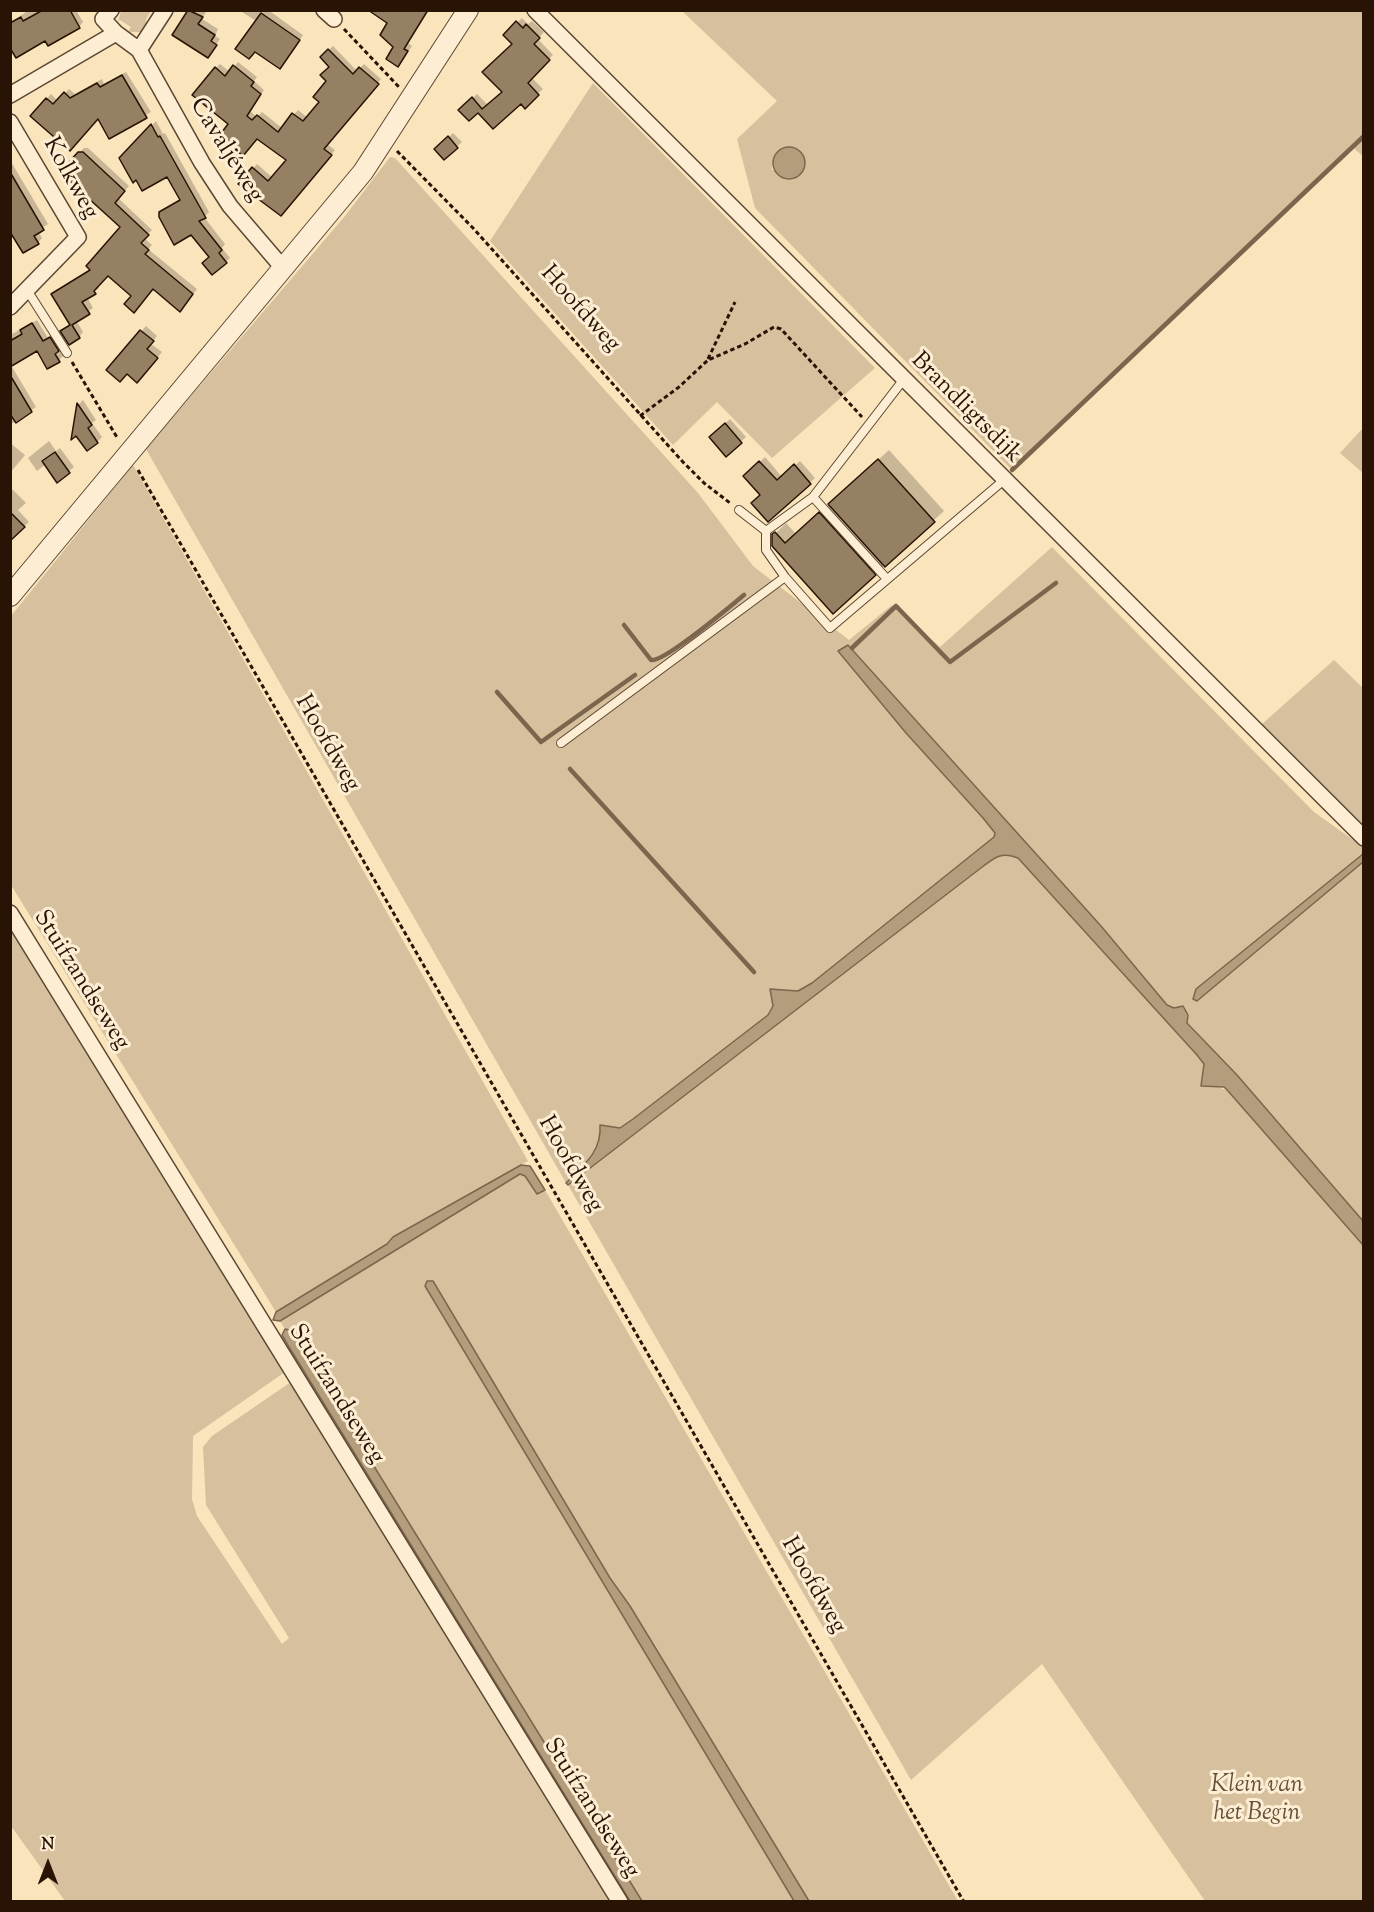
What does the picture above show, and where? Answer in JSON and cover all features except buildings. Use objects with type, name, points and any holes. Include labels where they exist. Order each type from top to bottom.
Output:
[{"type":"street","points":[[139,50],[165,10]]},
{"type":"street","points":[[10,596],[363,172],[386,140],[468,10]]},
{"type":"street","name":"Brandligtsdijk","points":[[535,10],[1364,838]]},
{"type":"street","name":"Cavaljéweg","points":[[103,13],[116,33],[139,50],[225,199],[283,268]]},
{"type":"street","points":[[10,95],[116,33]]},
{"type":"street","name":"Kolkweg","points":[[10,122],[78,237],[10,307]]},
{"type":"street","name":"Stuifzandseweg","points":[[10,913],[620,1902]]},
{"type":"lane","points":[[27,290],[66,353]]},
{"type":"lane","points":[[766,531],[813,497],[904,379]]},
{"type":"lane","points":[[766,531],[766,550],[785,577],[830,627],[1004,480]]},
{"type":"lane","points":[[813,497],[887,579]]},
{"type":"lane","points":[[739,510],[766,531]]},
{"type":"lane","points":[[561,743],[785,577]]},
{"type":"path","points":[[329,15],[404,92]]},
{"type":"path","name":"Hoofdweg","points":[[386,140],[445,198],[640,416],[704,483],[739,510]]},
{"type":"path","points":[[640,416],[679,387],[707,360],[735,302]]},
{"type":"path","points":[[707,360],[745,344],[770,328],[781,329],[869,424]]},
{"type":"path","name":"Hoofdweg","points":[[66,353],[129,454],[964,1902]]},
{"type":"green space","points":[[121,11],[151,11],[146,19],[147,29],[141,32],[128,32],[131,27],[120,20],[118,22]]},
{"type":"green space","points":[[682,11],[1363,11],[1363,156],[1353,148],[1012,470],[755,208],[737,139],[777,101]],"holes":[[[781,149],[803,156],[804,170],[772,170],[773,158]]]},
{"type":"green space","points":[[593,83],[875,368],[772,458],[717,402],[673,445],[490,241]]},
{"type":"green space","points":[[390,157],[395,158],[698,493],[753,566],[849,640],[892,605],[940,647],[1052,547],[1314,812],[1363,847],[1363,854],[1193,999],[1197,1001],[1363,862],[1363,1221],[1237,1075],[1174,1008],[1167,1005],[1101,926],[995,833],[994,837],[812,983],[798,991],[770,989],[773,1006],[768,1015],[633,1119],[620,1128],[610,1128],[601,1137],[587,1162],[566,1183],[146,449],[345,216]],"holes":[[[849,645],[996,809],[983,818],[906,733],[838,651]]]},
{"type":"green space","points":[[1363,428],[1363,473],[1340,453]]},
{"type":"green space","points":[[133,465],[528,1161],[393,1237],[387,1244],[276,1312],[11,885],[11,616]]},
{"type":"green space","points":[[1334,660],[1363,688],[1363,825],[1262,724]]},
{"type":"green space","name":"Klein van het Begin","points":[[1008,853],[1018,858],[1197,1055],[1204,1064],[1205,1073],[1216,1086],[1228,1091],[1363,1245],[1363,1901],[1205,1901],[1042,1664],[911,1780],[568,1185],[998,855]]},
{"type":"green space","points":[[10,925],[285,1372],[193,1436],[192,1499],[197,1516],[282,1644],[289,1638],[206,1505],[203,1447],[212,1436],[291,1382],[611,1901],[65,1901],[11,1826]]},
{"type":"green space","points":[[521,1174],[537,1194],[545,1190],[958,1901],[809,1901],[630,1606],[610,1578],[433,1282],[425,1286],[794,1901],[642,1901],[290,1330],[285,1329],[280,1321]]},
{"type":"shaded area","points":[[789,147],[800,152],[805,163],[800,174],[789,179],[778,174],[773,163],[778,152]]},
{"type":"shaded area","points":[[848,645],[1101,926],[1167,1005],[1174,1008],[1183,1006],[1188,1015],[1187,1023],[1237,1075],[1363,1221],[1363,1245],[1224,1087],[1201,1086],[1204,1064],[1197,1055],[1018,858],[1006,855],[996,857],[987,863],[568,1185],[566,1183],[595,1150],[600,1125],[620,1128],[633,1119],[768,1015],[773,1006],[770,989],[798,991],[812,983],[994,837],[995,833],[983,818],[906,733],[838,651]]},
{"type":"shaded area","points":[[1363,854],[1363,862],[1197,1001],[1193,999],[1196,989]]},
{"type":"shaded area","points":[[521,1165],[530,1166],[545,1190],[537,1194],[525,1176],[520,1174],[280,1321],[273,1320],[276,1312],[387,1244],[393,1237]]},
{"type":"shaded area","points":[[427,1281],[433,1281],[610,1578],[630,1606],[809,1901],[794,1901],[425,1286]]},
{"type":"shaded area","points":[[285,1329],[290,1330],[642,1901],[630,1901],[289,1347],[282,1335]]},
{"type":"waterway","points":[[1012,470],[1364,136]]},
{"type":"waterway","points":[[852,648],[896,606],[950,662],[1056,583]]},
{"type":"waterway","points":[[624,625],[651,660],[683,643],[744,595]]},
{"type":"waterway","points":[[497,692],[541,742],[635,675]]},
{"type":"waterway","points":[[570,769],[754,972]]}]
